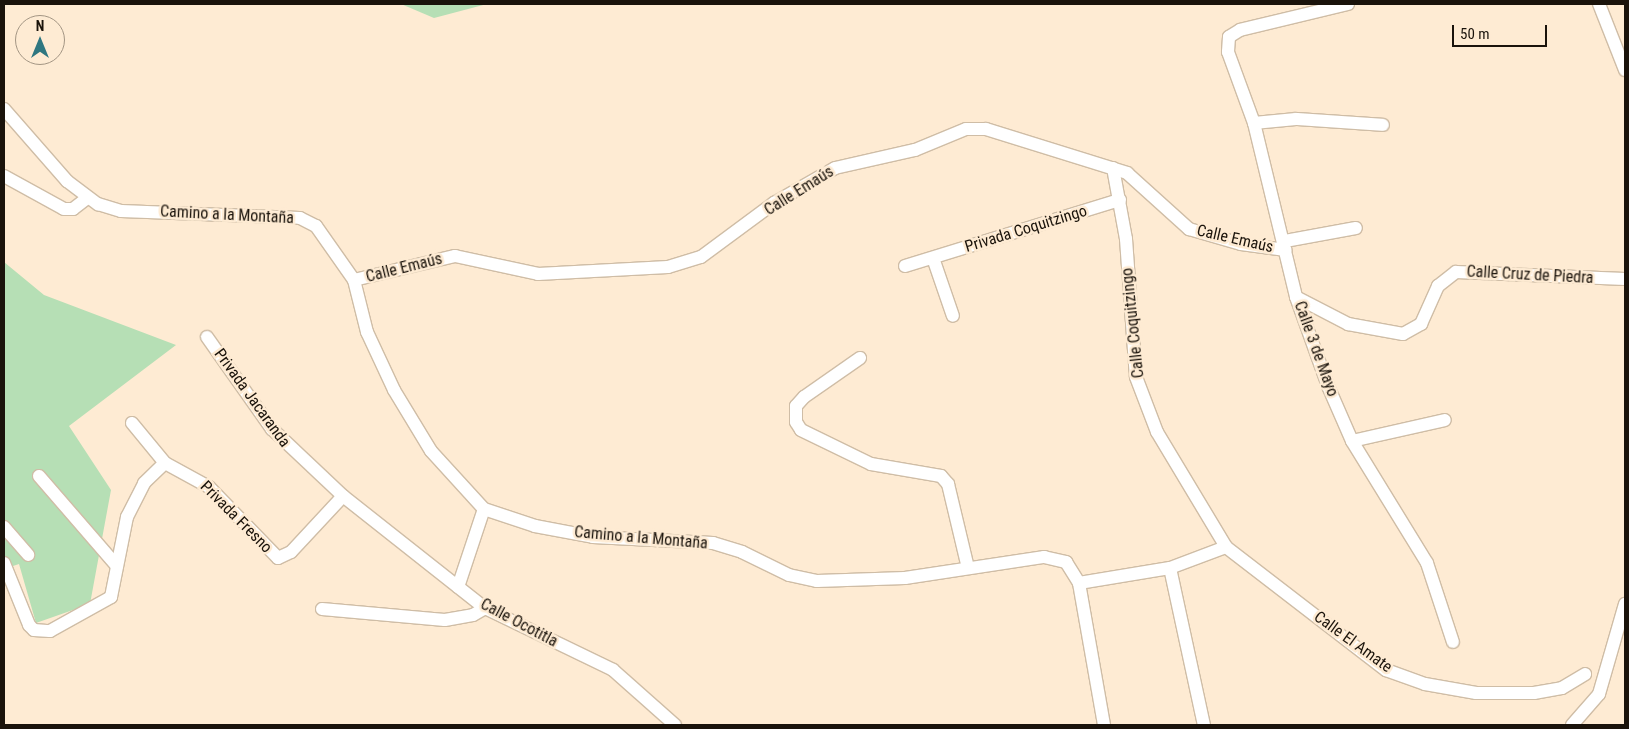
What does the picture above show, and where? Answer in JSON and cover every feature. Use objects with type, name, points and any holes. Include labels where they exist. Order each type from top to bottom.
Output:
[{"type":"street","name":"Calle 3 de Mayo","points":[[1348,4],[1240,30],[1229,38],[1228,52],[1254,123],[1286,245],[1304,325],[1352,441],[1427,563],[1453,642]]},
{"type":"street","points":[[1599,4],[1625,70]]},
{"type":"street","name":"Camino a la Montaña","points":[[4,109],[86,199],[121,211],[300,218],[331,244],[354,280],[367,332],[394,390],[430,451],[484,509],[535,526],[593,537],[713,544],[742,552],[789,576],[817,581],[904,578],[1055,557],[1066,562],[1079,583],[1104,725]]},
{"type":"street","points":[[1254,123],[1296,119],[1383,125]]},
{"type":"street","name":"Calle Emaús","points":[[354,280],[455,256],[538,274],[668,267],[701,257],[774,203],[834,168],[915,150],[966,129],[986,130],[1113,168],[1141,182],[1189,229],[1241,244],[1286,245],[1356,228]]},
{"type":"street","name":"Calle Coquitzingo","points":[[1113,168],[1120,200],[1136,377],[1157,432],[1226,548]]},
{"type":"street","points":[[4,176],[64,209],[73,209],[86,199]]},
{"type":"street","name":"Privada Coquitzingo","points":[[905,266],[1120,200]]},
{"type":"street","points":[[933,258],[953,316]]},
{"type":"street","name":"Calle Cruz de Piedra","points":[[1296,296],[1348,324],[1403,334],[1420,324],[1438,286],[1456,272],[1625,278]]},
{"type":"street","points":[[1304,325],[1325,313]]},
{"type":"street","name":"Privada Jacaranda","points":[[207,337],[272,429],[343,496]]},
{"type":"street","points":[[860,358],[804,397],[796,406],[796,422],[801,430],[871,464],[941,476],[948,484],[968,568]]},
{"type":"street","points":[[1352,441],[1445,420]]},
{"type":"street","name":"Privada Fresno","points":[[132,423],[165,462],[208,487],[278,558],[291,552],[343,496]]},
{"type":"street","points":[[4,563],[29,625],[39,632],[50,631],[101,605],[111,597],[135,498],[165,462]]},
{"type":"street","points":[[40,476],[117,566]]},
{"type":"street","name":"Calle Ocotitla","points":[[343,496],[485,608],[612,670],[676,725]]},
{"type":"street","points":[[458,587],[484,509]]},
{"type":"street","points":[[4,528],[28,555]]},
{"type":"street","points":[[1079,583],[1170,568],[1226,548]]},
{"type":"street","name":"Calle El Amate","points":[[1226,548],[1386,670],[1426,684],[1476,693],[1534,693],[1562,688],[1585,674]]},
{"type":"street","points":[[1170,568],[1204,725]]},
{"type":"street","points":[[1572,725],[1599,694],[1625,604]]},
{"type":"street","points":[[322,609],[445,620],[474,615],[485,608]]},
{"type":"green space","points":[[401,4],[487,4],[434,18]]},
{"type":"green space","points":[[4,262],[44,295],[176,345],[69,426],[111,490],[90,604],[36,623],[19,564],[4,569]]}]
